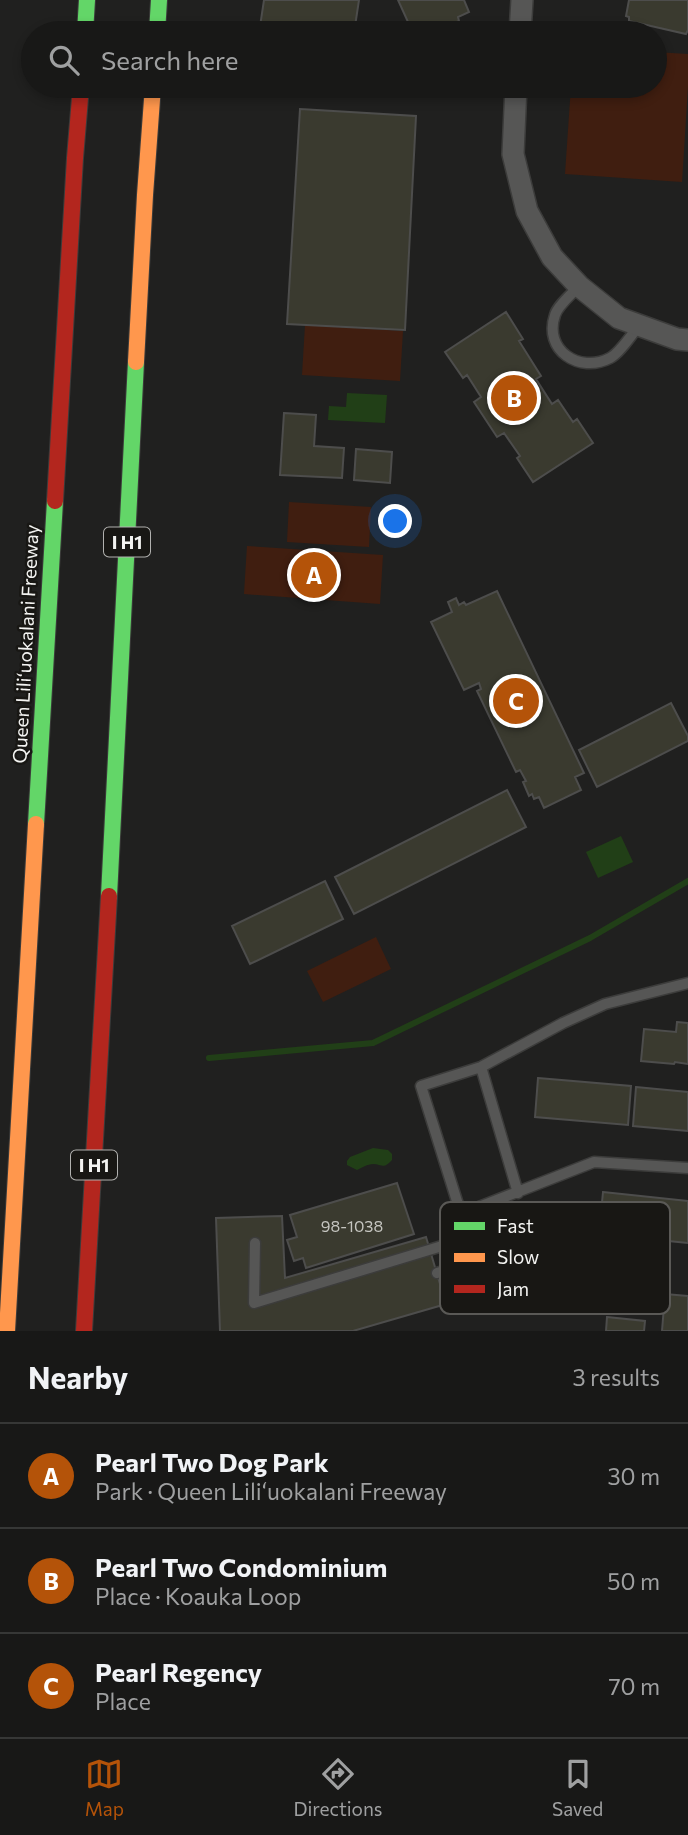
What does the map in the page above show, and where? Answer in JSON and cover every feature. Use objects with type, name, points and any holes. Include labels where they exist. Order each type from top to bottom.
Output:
[{"type":"highway","points":[[86,21],[87,0]]},
{"type":"highway","points":[[158,21],[159,0]]},
{"type":"highway","name":"Queen Liliʻuokalani Freeway","points":[[7,1331],[80,98]]},
{"type":"highway","name":"I H1","points":[[84,1331],[152,98]]},
{"type":"street","points":[[521,21],[522,0]]},
{"type":"street","points":[[515,98],[513,154],[527,211],[552,257],[579,286],[619,317],[677,339],[688,340]]},
{"type":"lane","points":[[579,286],[555,312],[552,331],[558,347],[566,357],[582,364],[597,363],[613,357],[639,326]]},
{"type":"lane","points":[[457,1202],[421,1086],[481,1067],[605,1004],[688,983]]},
{"type":"lane","points":[[481,1067],[518,1193]]},
{"type":"lane","points":[[494,1202],[594,1162],[688,1168]]},
{"type":"lane","points":[[256,1243],[254,1303],[440,1246]]},
{"type":"shaded area","points":[[667,53],[688,54],[682,182],[565,174],[570,98],[667,98]]},
{"type":"shaded area","points":[[305,325],[403,331],[400,381],[302,375]]},
{"type":"shaded area","points":[[347,393],[387,395],[385,423],[328,420],[329,406],[346,407]]},
{"type":"shaded area","points":[[289,502],[371,507],[369,547],[287,542]]},
{"type":"shaded area","points":[[247,546],[383,555],[380,604],[244,594]]},
{"type":"shaded area","points":[[621,836],[633,862],[598,878],[586,852]]},
{"type":"shaded area","points":[[376,937],[391,969],[323,1002],[307,971]]},
{"type":"shaded area","points":[[373,1148],[388,1150],[392,1154],[392,1160],[384,1166],[371,1164],[357,1170],[347,1165],[350,1157]]},
{"type":"building","points":[[264,0],[359,0],[356,21],[261,21]]},
{"type":"building","points":[[398,0],[464,0],[469,12],[458,17],[459,21],[408,21]]},
{"type":"building","points":[[629,0],[688,0],[686,34],[667,30],[667,21],[629,21],[626,16]]},
{"type":"building","points":[[300,109],[416,116],[405,330],[287,324]]},
{"type":"building","points":[[506,312],[523,339],[519,341],[541,376],[536,379],[552,404],[558,400],[573,422],[577,419],[593,443],[533,482],[504,433],[497,437],[474,402],[481,397],[467,375],[463,378],[445,352]]},
{"type":"building","points":[[284,413],[316,415],[314,446],[344,448],[342,478],[280,475]]},
{"type":"building","points":[[356,449],[392,452],[390,483],[354,480]]},
{"type":"building","points":[[497,591],[584,773],[575,777],[581,790],[544,808],[539,797],[534,799],[532,794],[529,796],[523,782],[526,781],[520,770],[516,772],[477,691],[481,689],[479,683],[464,690],[431,622],[452,612],[448,602],[456,598],[459,605],[464,602],[466,605]]},
{"type":"building","points":[[671,703],[688,741],[597,787],[579,750]]},
{"type":"building","points":[[507,790],[526,827],[354,914],[335,877]]},
{"type":"building","points":[[325,881],[343,919],[250,964],[232,926]]},
{"type":"building","points":[[677,1022],[688,1023],[688,1064],[641,1061],[644,1029],[676,1032]]},
{"type":"building","points":[[538,1078],[631,1086],[628,1125],[535,1117]]},
{"type":"building","points":[[636,1087],[688,1092],[688,1131],[633,1126]]},
{"type":"building","points":[[397,1183],[414,1234],[306,1268],[303,1258],[294,1261],[287,1240],[297,1237],[290,1215]]},
{"type":"building","points":[[603,1192],[688,1201],[688,1243],[670,1241],[670,1202],[602,1202]]},
{"type":"building","points":[[282,1216],[285,1278],[426,1237],[440,1284],[440,1306],[353,1331],[220,1331],[216,1218]]},
{"type":"building","points":[[670,1294],[688,1296],[688,1331],[662,1331],[663,1314],[670,1314]]},
{"type":"building","points":[[607,1317],[645,1321],[644,1331],[606,1331]]},
{"type":"waterway","points":[[209,1058],[373,1043],[590,938],[688,881]]},
{"type":"traffic: fast","points":[[86,21],[87,0]]},
{"type":"traffic: fast","points":[[158,21],[159,0]]},
{"type":"traffic: fast","points":[[109,896],[136,362]]},
{"type":"traffic: fast","points":[[36,824],[55,501]]},
{"type":"traffic: slow","points":[[136,362],[152,98]]},
{"type":"traffic: slow","points":[[7,1331],[36,824]]},
{"type":"traffic: jam","points":[[55,501],[80,98]]},
{"type":"traffic: jam","points":[[84,1331],[109,896]]},
{"type":"place","name":"Pearl Two Condominium","points":[[514,398]]},
{"type":"place","name":"Pearl Two Dog Park","points":[[314,575]]},
{"type":"place","name":"Pearl Regency","points":[[516,701]]}]
